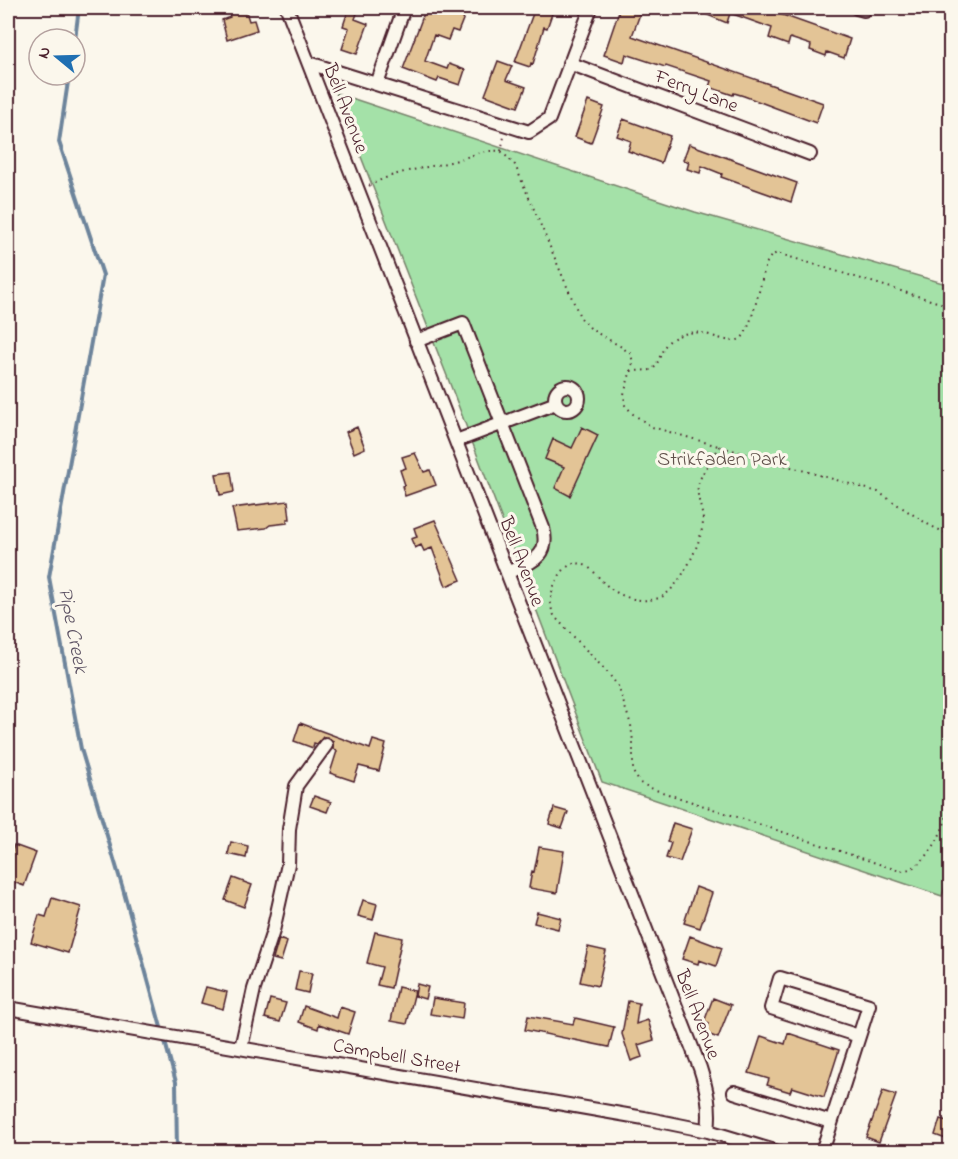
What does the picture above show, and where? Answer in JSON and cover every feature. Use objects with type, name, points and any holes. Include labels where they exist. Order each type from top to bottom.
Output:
[{"type":"street","name":"Bell Avenue","points":[[287,8],[700,1068],[709,1094],[708,1131]]},
{"type":"street","points":[[377,84],[404,8]]},
{"type":"street","points":[[309,63],[529,132],[549,119],[591,8]]},
{"type":"street","name":"Ferry Lane","points":[[569,63],[810,154]]},
{"type":"street","points":[[416,341],[463,323],[546,540],[539,557],[507,573]]},
{"type":"street","points":[[456,441],[556,403]]},
{"type":"street","points":[[241,1048],[254,989],[273,930],[288,864],[289,830],[296,786],[326,745]]},
{"type":"street","points":[[822,1152],[869,1005],[780,978],[771,1008],[859,1036]]},
{"type":"street","name":"Campbell Street","points":[[8,1008],[644,1118],[708,1131],[778,1152]]},
{"type":"street","points":[[734,1092],[831,1122]]},
{"type":"path","points":[[501,151],[507,126]]},
{"type":"path","points":[[359,192],[391,175],[444,164],[485,151],[501,151],[512,160],[518,171],[580,317],[592,330],[631,354],[633,363],[624,399],[626,408],[633,414],[652,427],[666,432],[878,492],[929,525],[951,535]]},
{"type":"path","points":[[631,371],[652,370],[657,365],[668,342],[685,333],[700,333],[734,341],[741,339],[747,328],[766,264],[771,256],[777,253],[951,306]]},
{"type":"path","points":[[720,446],[698,486],[703,521],[700,541],[669,592],[646,600],[627,598],[606,586],[588,567],[578,563],[567,566],[563,570],[552,594],[551,606],[555,617],[608,673],[621,692],[631,725],[634,776],[640,783],[653,789],[900,871],[914,868],[930,851],[942,830],[951,805]]},
{"type":"green space","name":"Strikfaden Park","points":[[336,93],[695,212],[950,285],[950,872],[942,896],[602,782]]},
{"type":"building","points":[[227,8],[245,8],[249,21],[254,20],[257,30],[227,40],[222,20],[230,17]]},
{"type":"building","points":[[349,8],[359,8],[355,19],[368,24],[357,54],[342,49],[349,28],[343,26]]},
{"type":"building","points":[[426,8],[445,8],[444,10],[464,17],[458,32],[452,30],[448,40],[434,35],[425,61],[447,69],[449,64],[465,70],[460,85],[439,78],[437,82],[403,69]]},
{"type":"building","points":[[535,8],[554,8],[547,28],[544,27],[533,64],[531,63],[530,67],[515,62]]},
{"type":"building","points":[[620,8],[640,14],[632,36],[823,103],[816,123],[744,96],[709,87],[711,81],[666,66],[626,54],[624,62],[604,55]]},
{"type":"building","points":[[693,8],[767,8],[850,39],[844,58],[827,52],[826,56],[810,50],[811,45],[790,38],[788,45],[769,38],[772,28],[730,13],[727,23]]},
{"type":"building","points":[[498,61],[512,66],[506,80],[526,87],[518,107],[485,95]]},
{"type":"building","points":[[588,101],[604,107],[591,143],[575,137]]},
{"type":"building","points":[[623,119],[670,136],[661,163],[628,151],[631,141],[617,136]]},
{"type":"building","points":[[689,144],[797,183],[791,202],[721,177],[722,174],[702,166],[700,173],[687,169],[689,162],[683,160]]},
{"type":"building","points":[[357,427],[365,448],[354,453],[346,432]]},
{"type":"building","points":[[582,427],[598,435],[570,496],[555,488],[564,467],[545,459],[553,439],[572,448]]},
{"type":"building","points":[[415,453],[424,472],[430,470],[436,485],[405,496],[402,486],[405,485],[400,470],[406,468],[402,457]]},
{"type":"building","points":[[231,472],[234,492],[220,495],[216,474]]},
{"type":"building","points":[[288,501],[290,519],[287,519],[287,523],[237,531],[232,508]]},
{"type":"building","points":[[435,520],[461,580],[446,586],[432,548],[424,551],[421,545],[415,548],[411,539],[417,537],[414,528]]},
{"type":"building","points":[[300,723],[370,749],[373,740],[386,744],[379,771],[359,766],[354,781],[330,773],[337,751],[333,749],[333,741],[323,737],[317,744],[314,743],[313,748],[294,741]]},
{"type":"building","points":[[314,796],[331,802],[327,812],[310,806]]},
{"type":"building","points":[[554,808],[568,812],[562,828],[549,824]]},
{"type":"building","points":[[673,823],[692,829],[680,862],[666,858],[671,843],[667,842]]},
{"type":"building","points":[[231,842],[248,846],[246,858],[228,854]]},
{"type":"building","points":[[14,845],[36,853],[24,886],[8,880],[8,865]]},
{"type":"building","points":[[539,847],[564,851],[557,893],[529,888]]},
{"type":"building","points":[[233,878],[252,885],[244,907],[225,900]]},
{"type":"building","points":[[696,887],[712,893],[700,928],[684,923]]},
{"type":"building","points":[[52,898],[81,907],[68,953],[31,942],[39,915],[46,917]]},
{"type":"building","points":[[363,900],[377,904],[373,920],[358,916]]},
{"type":"building","points":[[537,912],[561,918],[558,929],[534,923]]},
{"type":"building","points":[[375,932],[402,938],[391,988],[377,985],[382,967],[367,963]]},
{"type":"building","points":[[690,936],[722,948],[716,966],[699,960],[698,964],[682,959]]},
{"type":"building","points":[[279,939],[287,942],[281,961],[273,959]]},
{"type":"building","points":[[588,947],[606,951],[598,986],[580,982]]},
{"type":"building","points":[[299,971],[312,973],[308,993],[295,990]]},
{"type":"building","points":[[417,984],[428,987],[425,999],[415,996]]},
{"type":"building","points":[[206,987],[227,992],[223,1009],[201,1003]]},
{"type":"building","points":[[398,987],[415,991],[407,1024],[391,1021]]},
{"type":"building","points":[[433,998],[464,1003],[462,1019],[430,1014]]},
{"type":"building","points":[[713,998],[731,1005],[718,1038],[705,1033],[709,1024],[704,1022]]},
{"type":"building","points":[[270,999],[286,1003],[280,1022],[265,1018]]},
{"type":"building","points":[[628,1001],[639,1003],[636,1024],[648,1020],[654,1040],[638,1045],[642,1057],[631,1061],[622,1034]]},
{"type":"building","points":[[304,1006],[337,1018],[340,1007],[355,1012],[348,1034],[319,1024],[318,1029],[299,1022]]},
{"type":"building","points":[[528,1016],[573,1024],[575,1018],[614,1027],[609,1047],[525,1030]]},
{"type":"building","points":[[788,1033],[839,1050],[824,1097],[792,1087],[790,1092],[767,1085],[769,1079],[749,1073],[761,1036],[785,1044]]},
{"type":"building","points":[[883,1091],[896,1095],[879,1142],[866,1137]]},
{"type":"building","points":[[940,1119],[951,1122],[951,1141],[935,1135]]},
{"type":"waterway","name":"Pipe Creek","points":[[77,27],[79,8]]},
{"type":"waterway","name":"Pipe Creek","points":[[67,87],[59,142],[103,275],[49,577],[81,749],[123,889],[176,1082],[177,1152]]}]
